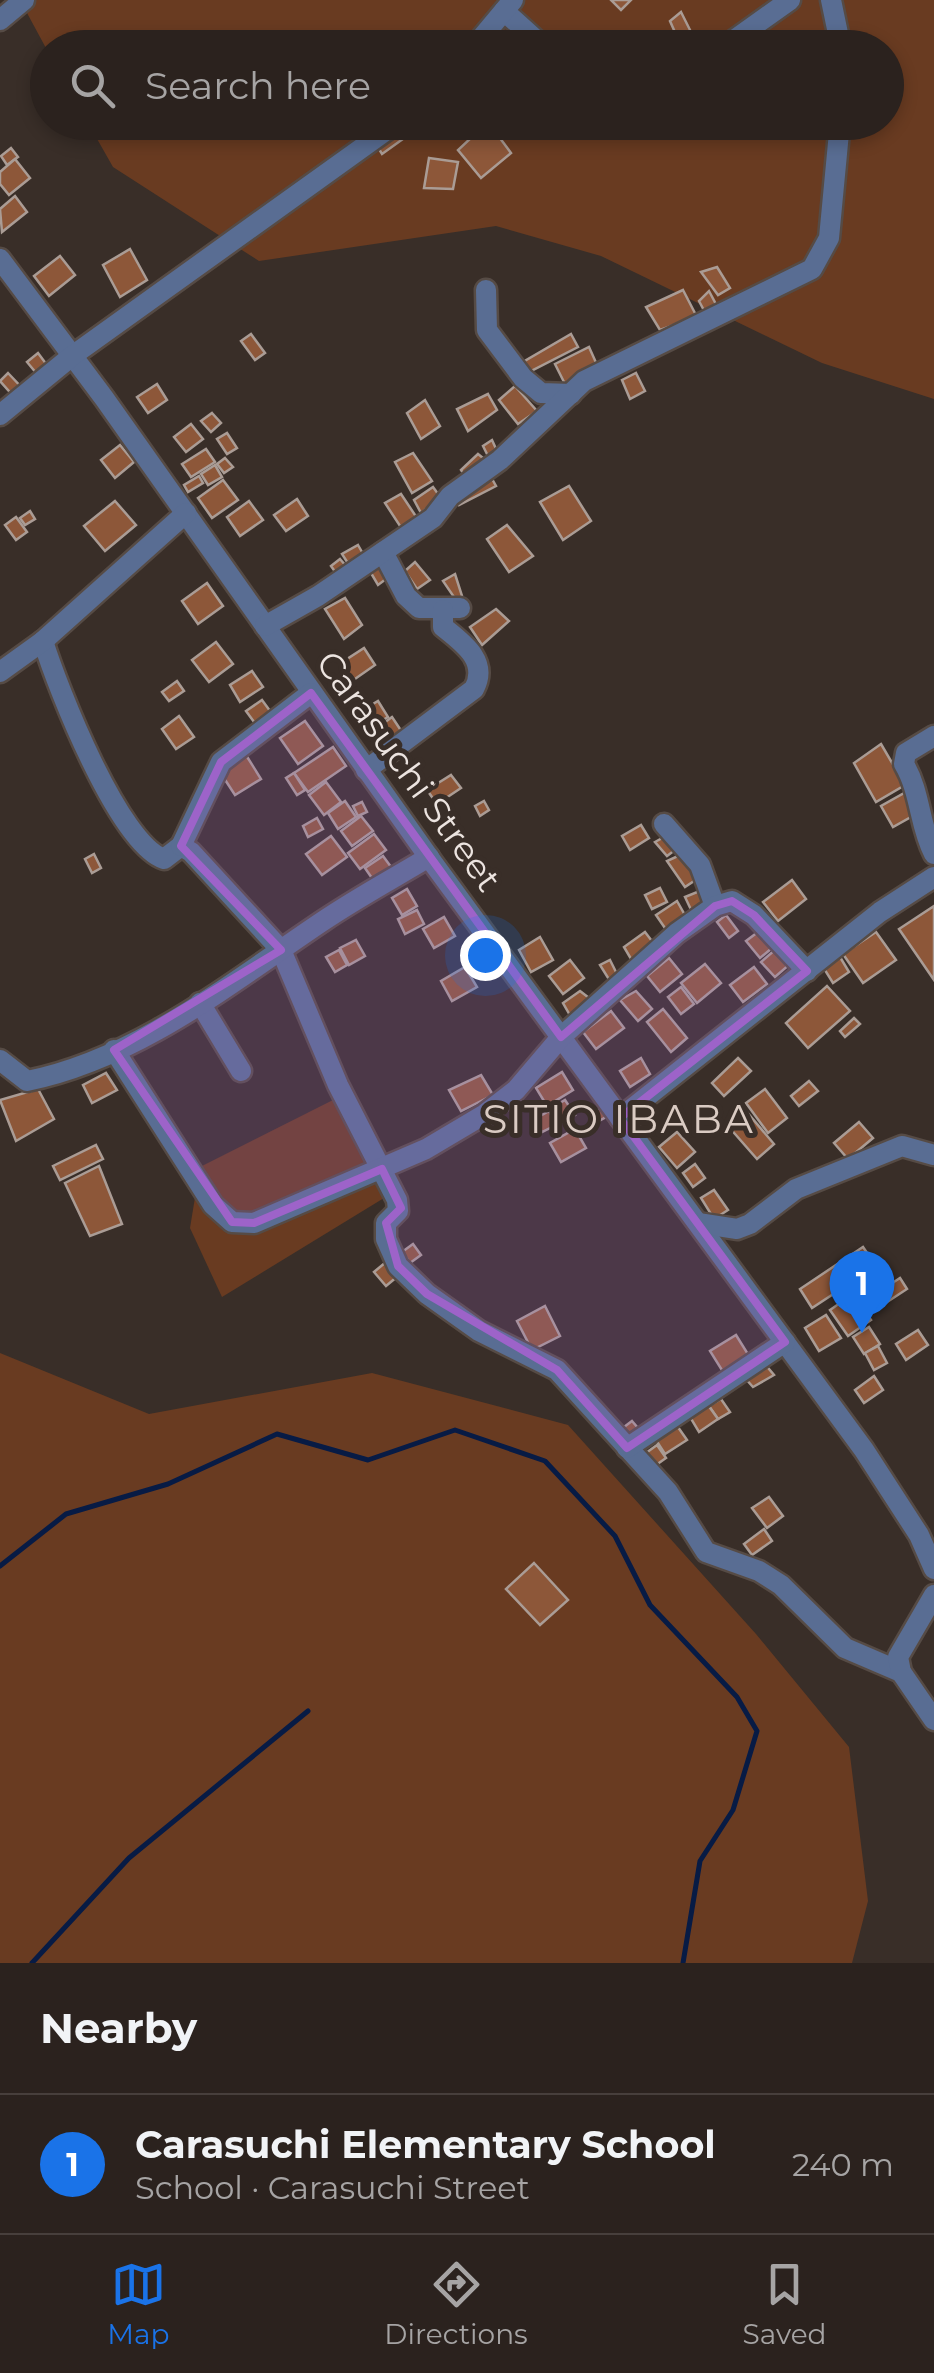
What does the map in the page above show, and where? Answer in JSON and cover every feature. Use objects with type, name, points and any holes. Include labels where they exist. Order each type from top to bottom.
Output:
[{"type":"street","points":[[0,20],[24,0]]},
{"type":"street","points":[[748,30],[790,0]]},
{"type":"street","points":[[831,0],[837,30]]},
{"type":"street","points":[[489,30],[508,6],[529,30]]},
{"type":"street","points":[[0,415],[72,356],[373,140]]},
{"type":"street","points":[[266,626],[433,518],[450,496],[500,460],[584,381],[812,269],[829,238],[838,140]]},
{"type":"street","name":"Carasuchi Street","points":[[0,259],[561,1038],[926,1528],[934,1568]]},
{"type":"street","points":[[486,290],[487,330],[523,378],[541,393],[571,394]]},
{"type":"street","points":[[0,672],[43,641],[186,513]]},
{"type":"street","points":[[366,770],[474,689],[479,680],[476,660],[468,646],[443,627],[451,609],[428,612],[413,604],[382,552]]},
{"type":"street","points":[[43,641],[120,815],[152,855],[164,859],[181,846],[221,762],[311,692]]},
{"type":"street","points":[[934,736],[906,752],[904,764],[919,790],[927,841],[934,854]]},
{"type":"street","points":[[664,824],[700,865],[715,906]]},
{"type":"street","points":[[181,846],[281,950],[338,1085],[397,1200],[398,1211],[386,1223],[386,1239],[398,1266],[427,1294],[480,1331],[557,1370],[668,1492],[706,1552],[759,1570],[781,1584],[844,1648],[901,1672]]},
{"type":"street","points":[[0,1060],[27,1081],[69,1072],[200,1003],[429,857]]},
{"type":"street","points":[[620,1118],[880,912],[934,877]]},
{"type":"street","points":[[114,1050],[214,1205],[232,1222],[254,1223],[382,1169],[485,1114],[516,1090],[561,1038],[677,933],[715,906],[732,901],[754,914],[807,972]]},
{"type":"street","points":[[200,1003],[241,1071]]},
{"type":"street","points":[[698,1223],[737,1228],[750,1224],[796,1189],[902,1146],[934,1154]]},
{"type":"street","points":[[627,1448],[785,1342]]},
{"type":"street","points":[[934,1595],[903,1641],[898,1656],[901,1672],[934,1720]]},
{"type":"highlighted area","points":[[311,693],[561,1037],[715,906],[732,901],[754,915],[807,971],[620,1118],[785,1342],[627,1448],[557,1370],[427,1294],[398,1266],[386,1223],[401,1208],[382,1169],[254,1223],[232,1222],[114,1050],[281,950],[181,846],[221,762]]},
{"type":"shaded area","points":[[20,0],[934,0],[934,399],[822,363],[601,256],[496,226],[259,261],[113,167],[98,140],[904,140],[904,30],[36,30]]},
{"type":"shaded area","points":[[333,1100],[384,1198],[222,1297],[190,1228],[200,1167]]},
{"type":"shaded area","points":[[0,1353],[149,1414],[372,1373],[568,1425],[756,1634],[849,1747],[868,1901],[852,1963],[0,1963]]},
{"type":"building","points":[[611,0],[631,0],[621,10]]},
{"type":"building","points":[[681,12],[690,30],[674,30],[670,21]]},
{"type":"building","points":[[381,140],[401,140],[382,154],[376,144]]},
{"type":"building","points":[[469,140],[501,140],[511,153],[481,178],[458,150]]},
{"type":"building","points":[[11,148],[18,157],[7,165],[1,156]]},
{"type":"building","points":[[429,158],[458,162],[453,189],[424,188]]},
{"type":"building","points":[[15,159],[30,178],[9,195],[0,184],[0,172]]},
{"type":"building","points":[[15,196],[27,212],[2,232],[0,209]]},
{"type":"building","points":[[130,249],[147,280],[120,297],[103,265]]},
{"type":"building","points":[[60,256],[75,275],[49,296],[34,276]]},
{"type":"building","points":[[717,267],[730,288],[718,295],[701,272]]},
{"type":"building","points":[[683,290],[697,317],[660,330],[646,307]]},
{"type":"building","points":[[709,291],[719,310],[708,318],[699,301]]},
{"type":"building","points":[[251,334],[265,353],[255,360],[241,341]]},
{"type":"building","points":[[571,334],[578,347],[529,372],[523,362]]},
{"type":"building","points":[[589,347],[598,367],[567,388],[555,364]]},
{"type":"building","points":[[38,353],[47,365],[37,374],[27,362]]},
{"type":"building","points":[[8,373],[25,391],[16,399],[0,381]]},
{"type":"building","points":[[636,373],[645,391],[630,399],[622,380]]},
{"type":"building","points":[[157,384],[167,400],[148,413],[137,397]]},
{"type":"building","points":[[515,386],[537,411],[518,424],[499,400]]},
{"type":"building","points":[[488,394],[497,410],[468,431],[457,409]]},
{"type":"building","points":[[425,400],[440,426],[421,439],[407,413]]},
{"type":"building","points":[[212,413],[221,423],[211,432],[201,421]]},
{"type":"building","points":[[191,424],[203,439],[186,452],[174,437]]},
{"type":"building","points":[[227,433],[237,448],[227,454],[217,439]]},
{"type":"building","points":[[492,440],[497,451],[488,456],[483,446]]},
{"type":"building","points":[[120,445],[134,462],[115,478],[101,460]]},
{"type":"building","points":[[206,449],[215,462],[191,477],[182,464]]},
{"type":"building","points":[[413,453],[432,481],[412,493],[395,462]]},
{"type":"building","points":[[478,454],[488,462],[467,479],[461,470]]},
{"type":"building","points":[[225,458],[233,467],[224,473],[217,464]]},
{"type":"building","points":[[215,465],[222,477],[208,485],[201,474]]},
{"type":"building","points":[[199,476],[203,483],[188,492],[184,485]]},
{"type":"building","points":[[491,477],[496,486],[459,505],[455,498]]},
{"type":"building","points":[[223,480],[238,500],[212,518],[198,498]]},
{"type":"building","points":[[569,486],[591,521],[563,540],[540,502]]},
{"type":"building","points":[[433,487],[441,498],[421,513],[414,500]]},
{"type":"building","points":[[401,494],[419,521],[404,532],[385,503]]},
{"type":"building","points":[[297,499],[308,516],[286,531],[274,515]]},
{"type":"building","points":[[115,501],[136,525],[105,551],[84,526]]},
{"type":"building","points":[[249,501],[263,520],[240,536],[227,517]]},
{"type":"building","points":[[30,511],[35,519],[25,525],[20,518]]},
{"type":"building","points":[[16,517],[27,532],[16,540],[5,525]]},
{"type":"building","points":[[507,525],[533,556],[509,572],[487,539]]},
{"type":"building","points":[[358,545],[366,559],[351,568],[342,554]]},
{"type":"building","points":[[340,559],[346,566],[336,573],[331,566]]},
{"type":"building","points":[[415,562],[430,580],[417,589],[405,571]]},
{"type":"building","points":[[385,563],[394,573],[378,585],[371,573]]},
{"type":"building","points":[[455,574],[463,599],[458,603],[443,581]]},
{"type":"building","points":[[207,583],[223,606],[198,624],[182,601]]},
{"type":"building","points":[[345,598],[362,625],[344,639],[325,609]]},
{"type":"building","points":[[496,609],[509,621],[482,645],[470,627]]},
{"type":"building","points":[[216,642],[233,664],[209,682],[192,660]]},
{"type":"building","points":[[364,648],[375,665],[352,681],[341,663]]},
{"type":"building","points":[[252,671],[263,687],[240,702],[230,685]]},
{"type":"building","points":[[177,681],[184,691],[169,701],[162,692]]},
{"type":"building","points":[[262,700],[273,715],[257,726],[246,711]]},
{"type":"building","points":[[378,701],[388,717],[367,729],[358,713]]},
{"type":"building","points":[[179,716],[194,737],[176,749],[162,729]]},
{"type":"building","points":[[392,717],[404,735],[385,748],[373,731]]},
{"type":"building","points":[[305,721],[323,746],[298,764],[280,738]]},
{"type":"building","points":[[881,744],[905,785],[876,802],[854,763]]},
{"type":"building","points":[[333,747],[346,766],[308,792],[294,773]]},
{"type":"building","points":[[246,755],[261,779],[235,795],[220,772]]},
{"type":"building","points":[[294,773],[305,790],[297,795],[286,778]]},
{"type":"building","points":[[451,775],[461,788],[437,804],[427,790]]},
{"type":"building","points":[[326,782],[341,802],[324,815],[309,795]]},
{"type":"building","points":[[906,792],[918,813],[893,827],[881,806]]},
{"type":"building","points":[[345,801],[356,817],[338,829],[328,813]]},
{"type":"building","points":[[484,801],[489,810],[480,816],[475,806]]},
{"type":"building","points":[[362,802],[367,812],[358,816],[353,806]]},
{"type":"building","points":[[361,816],[373,831],[352,846],[341,831]]},
{"type":"building","points":[[317,818],[323,829],[308,837],[303,826]]},
{"type":"building","points":[[641,825],[649,838],[630,850],[622,836]]},
{"type":"building","points":[[374,834],[386,850],[360,869],[348,853]]},
{"type":"building","points":[[331,836],[347,857],[322,875],[306,854]]},
{"type":"building","points":[[666,836],[675,850],[667,856],[655,842]]},
{"type":"building","points":[[94,854],[101,868],[92,873],[85,859]]},
{"type":"building","points":[[680,855],[700,877],[685,887],[667,861]]},
{"type":"building","points":[[383,856],[394,871],[376,884],[365,868]]},
{"type":"building","points":[[792,880],[806,899],[778,921],[763,902]]},
{"type":"building","points":[[660,888],[667,902],[652,909],[645,895]]},
{"type":"building","points":[[407,889],[417,906],[402,915],[392,898]]},
{"type":"building","points":[[702,890],[709,904],[693,914],[685,897]]},
{"type":"building","points":[[677,901],[686,917],[667,931],[656,915]]},
{"type":"building","points":[[934,906],[934,980],[899,929]]},
{"type":"building","points":[[417,910],[424,924],[405,934],[398,919]]},
{"type":"building","points":[[726,915],[738,931],[729,938],[717,922]]},
{"type":"building","points":[[444,917],[455,936],[434,948],[423,929]]},
{"type":"building","points":[[645,932],[655,945],[634,964],[624,947]]},
{"type":"building","points":[[758,932],[772,948],[760,958],[746,941]]},
{"type":"building","points":[[876,932],[896,960],[863,983],[843,954]]},
{"type":"building","points":[[540,937],[553,960],[531,972],[519,950]]},
{"type":"building","points":[[356,940],[365,956],[349,965],[340,948]]},
{"type":"building","points":[[776,949],[790,964],[775,977],[761,962]]},
{"type":"building","points":[[339,950],[347,965],[335,972],[326,957]]},
{"type":"building","points":[[840,957],[849,972],[833,983],[823,967]]},
{"type":"building","points":[[669,958],[682,974],[660,992],[647,976]]},
{"type":"building","points":[[570,960],[584,978],[563,994],[549,976]]},
{"type":"building","points":[[610,960],[618,976],[610,981],[600,965]]},
{"type":"building","points":[[705,964],[721,983],[697,1003],[681,983]]},
{"type":"building","points":[[465,967],[477,987],[452,1001],[441,981]]},
{"type":"building","points":[[754,967],[767,984],[743,1002],[730,985]]},
{"type":"building","points":[[827,986],[850,1011],[808,1048],[786,1023]]},
{"type":"building","points":[[681,987],[694,1004],[681,1014],[668,997]]},
{"type":"building","points":[[580,991],[593,1001],[571,1017],[563,1003]]},
{"type":"building","points":[[636,991],[652,1009],[638,1021],[620,1000]]},
{"type":"building","points":[[663,1009],[687,1038],[671,1052],[647,1022]]},
{"type":"building","points":[[611,1011],[624,1028],[596,1049],[583,1032]]},
{"type":"building","points":[[854,1018],[860,1024],[845,1037],[840,1031]]},
{"type":"building","points":[[641,1058],[650,1074],[630,1087],[620,1071]]},
{"type":"building","points":[[738,1058],[751,1071],[724,1096],[712,1083]]},
{"type":"building","points":[[562,1072],[573,1090],[547,1106],[536,1088]]},
{"type":"building","points":[[106,1073],[117,1090],[92,1103],[83,1085]]},
{"type":"building","points":[[481,1075],[493,1095],[461,1111],[449,1090]]},
{"type":"building","points":[[809,1081],[818,1091],[799,1106],[791,1096]]},
{"type":"building","points":[[38,1089],[54,1119],[16,1141],[0,1100]]},
{"type":"building","points":[[765,1089],[787,1118],[768,1133],[746,1103]]},
{"type":"building","points":[[565,1100],[575,1115],[559,1124],[550,1109]]},
{"type":"building","points":[[600,1108],[606,1117],[597,1122],[592,1113]]},
{"type":"building","points":[[549,1111],[556,1125],[542,1132],[535,1119]]},
{"type":"building","points":[[746,1111],[774,1144],[757,1159],[728,1126]]},
{"type":"building","points":[[859,1122],[873,1138],[848,1159],[834,1143]]},
{"type":"building","points":[[575,1129],[586,1148],[561,1162],[550,1143]]},
{"type":"building","points":[[677,1132],[695,1152],[677,1168],[659,1147]]},
{"type":"building","points":[[96,1145],[103,1159],[60,1180],[53,1166]]},
{"type":"building","points":[[695,1164],[705,1178],[693,1187],[683,1173]]},
{"type":"building","points":[[99,1166],[122,1224],[90,1236],[65,1183]]},
{"type":"building","points":[[714,1190],[728,1210],[714,1219],[701,1198]]},
{"type":"building","points":[[413,1244],[421,1255],[410,1263],[402,1252]]},
{"type":"building","points":[[863,1247],[876,1266],[812,1308],[800,1289]]},
{"type":"building","points":[[386,1262],[398,1276],[386,1286],[374,1272]]},
{"type":"building","points":[[900,1278],[907,1289],[884,1304],[877,1293]]},
{"type":"building","points":[[853,1294],[871,1320],[848,1336],[830,1310]]},
{"type":"building","points":[[545,1306],[560,1336],[532,1350],[517,1321]]},
{"type":"building","points":[[826,1315],[841,1338],[819,1351],[805,1328]]},
{"type":"building","points":[[869,1327],[880,1344],[864,1354],[853,1337]]},
{"type":"building","points":[[918,1330],[928,1345],[906,1360],[896,1344]]},
{"type":"building","points":[[736,1335],[751,1359],[725,1375],[710,1351]]},
{"type":"building","points":[[878,1346],[887,1363],[874,1370],[865,1353]]},
{"type":"building","points":[[764,1363],[774,1375],[753,1387],[744,1377]]},
{"type":"building","points":[[874,1376],[883,1390],[864,1403],[855,1390]]},
{"type":"building","points":[[721,1399],[730,1412],[718,1419],[709,1406]]},
{"type":"building","points":[[708,1405],[718,1419],[699,1432],[690,1417]]},
{"type":"building","points":[[673,1420],[687,1440],[665,1454],[652,1434]]},
{"type":"building","points":[[632,1421],[638,1428],[629,1434],[624,1427]]},
{"type":"building","points":[[657,1445],[666,1458],[656,1465],[646,1453]]},
{"type":"building","points":[[769,1497],[783,1516],[767,1528],[752,1508]]},
{"type":"building","points":[[764,1529],[772,1541],[752,1555],[744,1544]]},
{"type":"building","points":[[534,1563],[568,1600],[540,1625],[506,1589]]},
{"type":"waterway","points":[[0,1566],[66,1514],[168,1484],[277,1434],[368,1460],[455,1430],[545,1461],[615,1536],[650,1605],[737,1697],[757,1731],[733,1810],[700,1861],[683,1963]]},
{"type":"waterway","points":[[32,1963],[129,1858],[308,1711]]},
{"type":"place","name":"Carasuchi Elementary School","points":[[862,1333]]},
{"type":"district","name":"SITIO IBABA","points":[[619,1118]]}]
